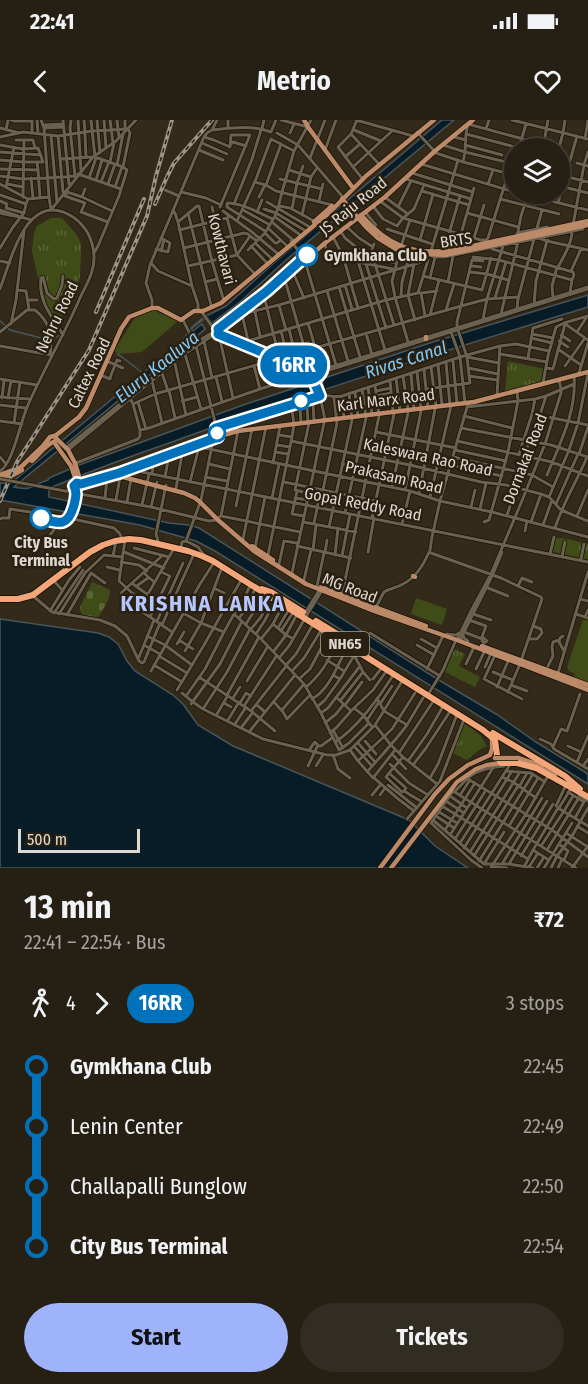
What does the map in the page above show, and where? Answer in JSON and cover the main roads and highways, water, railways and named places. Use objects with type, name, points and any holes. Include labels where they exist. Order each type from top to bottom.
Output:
[{"type":"highway","name":"NH65","points":[[120,537],[149,539],[157,535],[181,547],[203,554],[454,715],[565,776],[580,793]]},
{"type":"highway","name":"NH65","points":[[120,537],[195,553],[215,562],[262,589],[356,653],[417,690],[429,692],[494,736]]},
{"type":"highway","points":[[0,598],[32,595],[94,547],[120,537]]},
{"type":"highway","points":[[262,589],[271,592],[305,616],[344,638],[356,653]]},
{"type":"highway","points":[[494,736],[497,744],[497,760]]},
{"type":"highway","points":[[508,743],[514,755],[514,762]]},
{"type":"highway","points":[[514,762],[518,755],[526,754]]},
{"type":"highway","name":"NH65","points":[[497,760],[536,768],[587,798]]},
{"type":"main road","points":[[304,120],[352,187]]},
{"type":"main road","points":[[352,187],[417,135],[432,120]]},
{"type":"main road","name":"JS Raju Road","points":[[470,121],[427,156],[420,164],[412,173],[408,180],[380,201],[360,215],[303,257],[267,291],[217,332],[264,296],[292,271],[303,257],[347,227],[360,215],[420,164],[434,151],[470,121]]},
{"type":"main road","points":[[205,310],[223,298],[343,199],[361,177],[417,135]]},
{"type":"main road","name":"BRTS","points":[[343,199],[360,215],[374,235],[406,252],[431,256],[586,225]]},
{"type":"main road","points":[[205,310],[224,300],[334,206]]},
{"type":"main road","points":[[360,215],[384,238],[431,256],[444,251],[550,233],[573,225],[586,225]]},
{"type":"main road","name":"Caltex Road","points":[[54,440],[84,411],[121,328],[128,318],[152,308],[181,319],[193,311],[205,310]]},
{"type":"main road","name":"Caltex Road","points":[[54,440],[85,414],[103,376],[112,363],[120,335],[128,320],[136,314]]},
{"type":"main road","name":"Karl Marx Road","points":[[336,420],[467,404],[560,384],[588,374]]},
{"type":"main road","name":"Karl Marx Road","points":[[421,410],[442,405],[467,404],[543,385],[560,384]]},
{"type":"main road","name":"Karl Marx Road","points":[[122,475],[135,468],[238,432],[379,415]]},
{"type":"main road","name":"Karl Marx Road","points":[[294,425],[310,423]]},
{"type":"main road","points":[[0,476],[21,468],[54,440],[65,449],[74,465],[78,488]]},
{"type":"main road","points":[[78,488],[122,475]]},
{"type":"main road","points":[[78,488],[122,475]]},
{"type":"main road","name":"MG Road","points":[[122,475],[156,483],[201,501]]},
{"type":"main road","name":"MG Road","points":[[165,486],[196,495],[249,547],[304,580],[376,609]]},
{"type":"main road","name":"MG Road","points":[[219,518],[295,578],[474,647],[521,662]]},
{"type":"main road","name":"MG Road","points":[[458,640],[468,641],[588,688]]},
{"type":"main road","points":[[426,808],[435,794],[455,774],[490,755],[494,736]]},
{"type":"main road","points":[[380,868],[420,815],[451,781],[474,765],[497,760]]},
{"type":"main road","points":[[391,868],[432,818],[446,790],[457,778],[474,767],[497,760]]},
{"type":"water","points":[[442,120],[454,120],[286,260],[241,301],[212,323],[207,317],[192,328],[193,331],[202,324],[205,329],[14,487],[29,488],[79,465],[243,405],[430,343],[588,295],[588,307],[379,372],[126,458],[52,487],[49,497],[199,528],[588,774],[588,784],[196,541],[140,525],[0,500],[0,483],[10,483],[16,479],[183,340],[192,327],[204,317],[226,306]]},
{"type":"water","points":[[0,619],[98,633],[109,637],[118,644],[135,671],[173,695],[183,704],[198,725],[233,746],[409,820],[435,846],[468,868],[0,868]]},
{"type":"waterway","points":[[0,321],[10,330],[49,340],[60,336]]},
{"type":"waterway","name":"Eluru Kaaluva","points":[[117,354],[144,374]]},
{"type":"railway","points":[[0,501],[17,462],[89,350],[147,216],[172,120]]},
{"type":"railway","points":[[155,204],[174,163],[212,120]]},
{"type":"railway","points":[[96,312],[144,199]]},
{"type":"place","name":"Gymkhana Club","points":[[307,255]]},
{"type":"place","name":"City Bus Terminal","points":[[41,518]]},
{"type":"district","name":"KRISHNA LANKA","points":[[203,603]]},
{"type":"water label","name":"Rivas Canal","points":[[406,360]]}]
